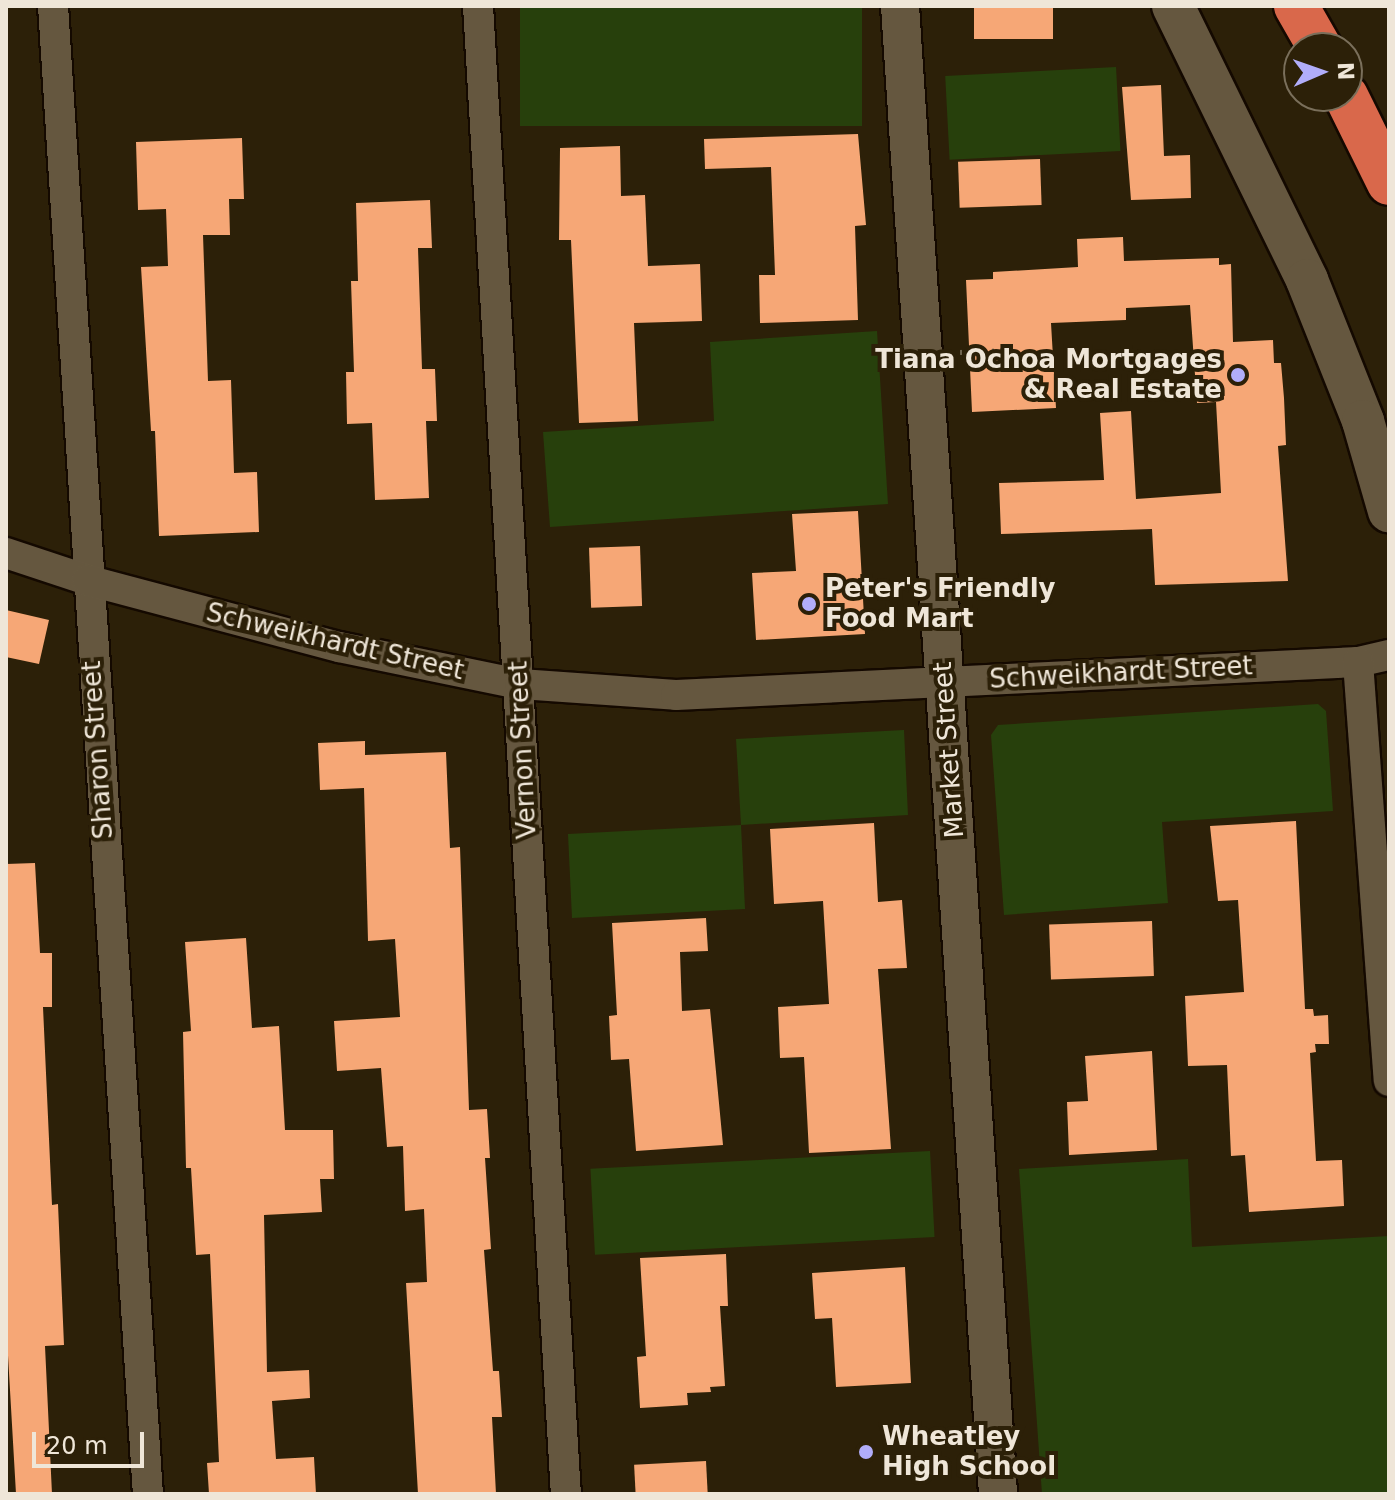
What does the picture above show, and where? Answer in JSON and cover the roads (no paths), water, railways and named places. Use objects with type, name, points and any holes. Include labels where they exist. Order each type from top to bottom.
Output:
[{"type":"highway","points":[[1296,6],[1311,32]]},
{"type":"highway","points":[[1354,112],[1389,183]]},
{"type":"main road","points":[[1173,6],[1307,280],[1363,421],[1389,511]]},
{"type":"street","name":"Sharon Street","points":[[53,6],[87,580],[148,1494]]},
{"type":"street","name":"Vernon Street","points":[[478,6],[566,1494]]},
{"type":"street","name":"Market Street","points":[[900,6],[998,1494]]},
{"type":"street","name":"Schweikhardt Street","points":[[6,553],[87,580],[339,647],[520,684],[676,695],[1358,662],[1389,655]]},
{"type":"street","points":[[1358,662],[1389,1081]]},
{"type":"place","name":"Tiana Ochoa Mortgages & Real Estate","points":[[1238,375]]},
{"type":"place","name":"Peter's Friendly Food Mart","points":[[809,604]]},
{"type":"place","name":"Wheatley High School","points":[[866,1452]]}]
